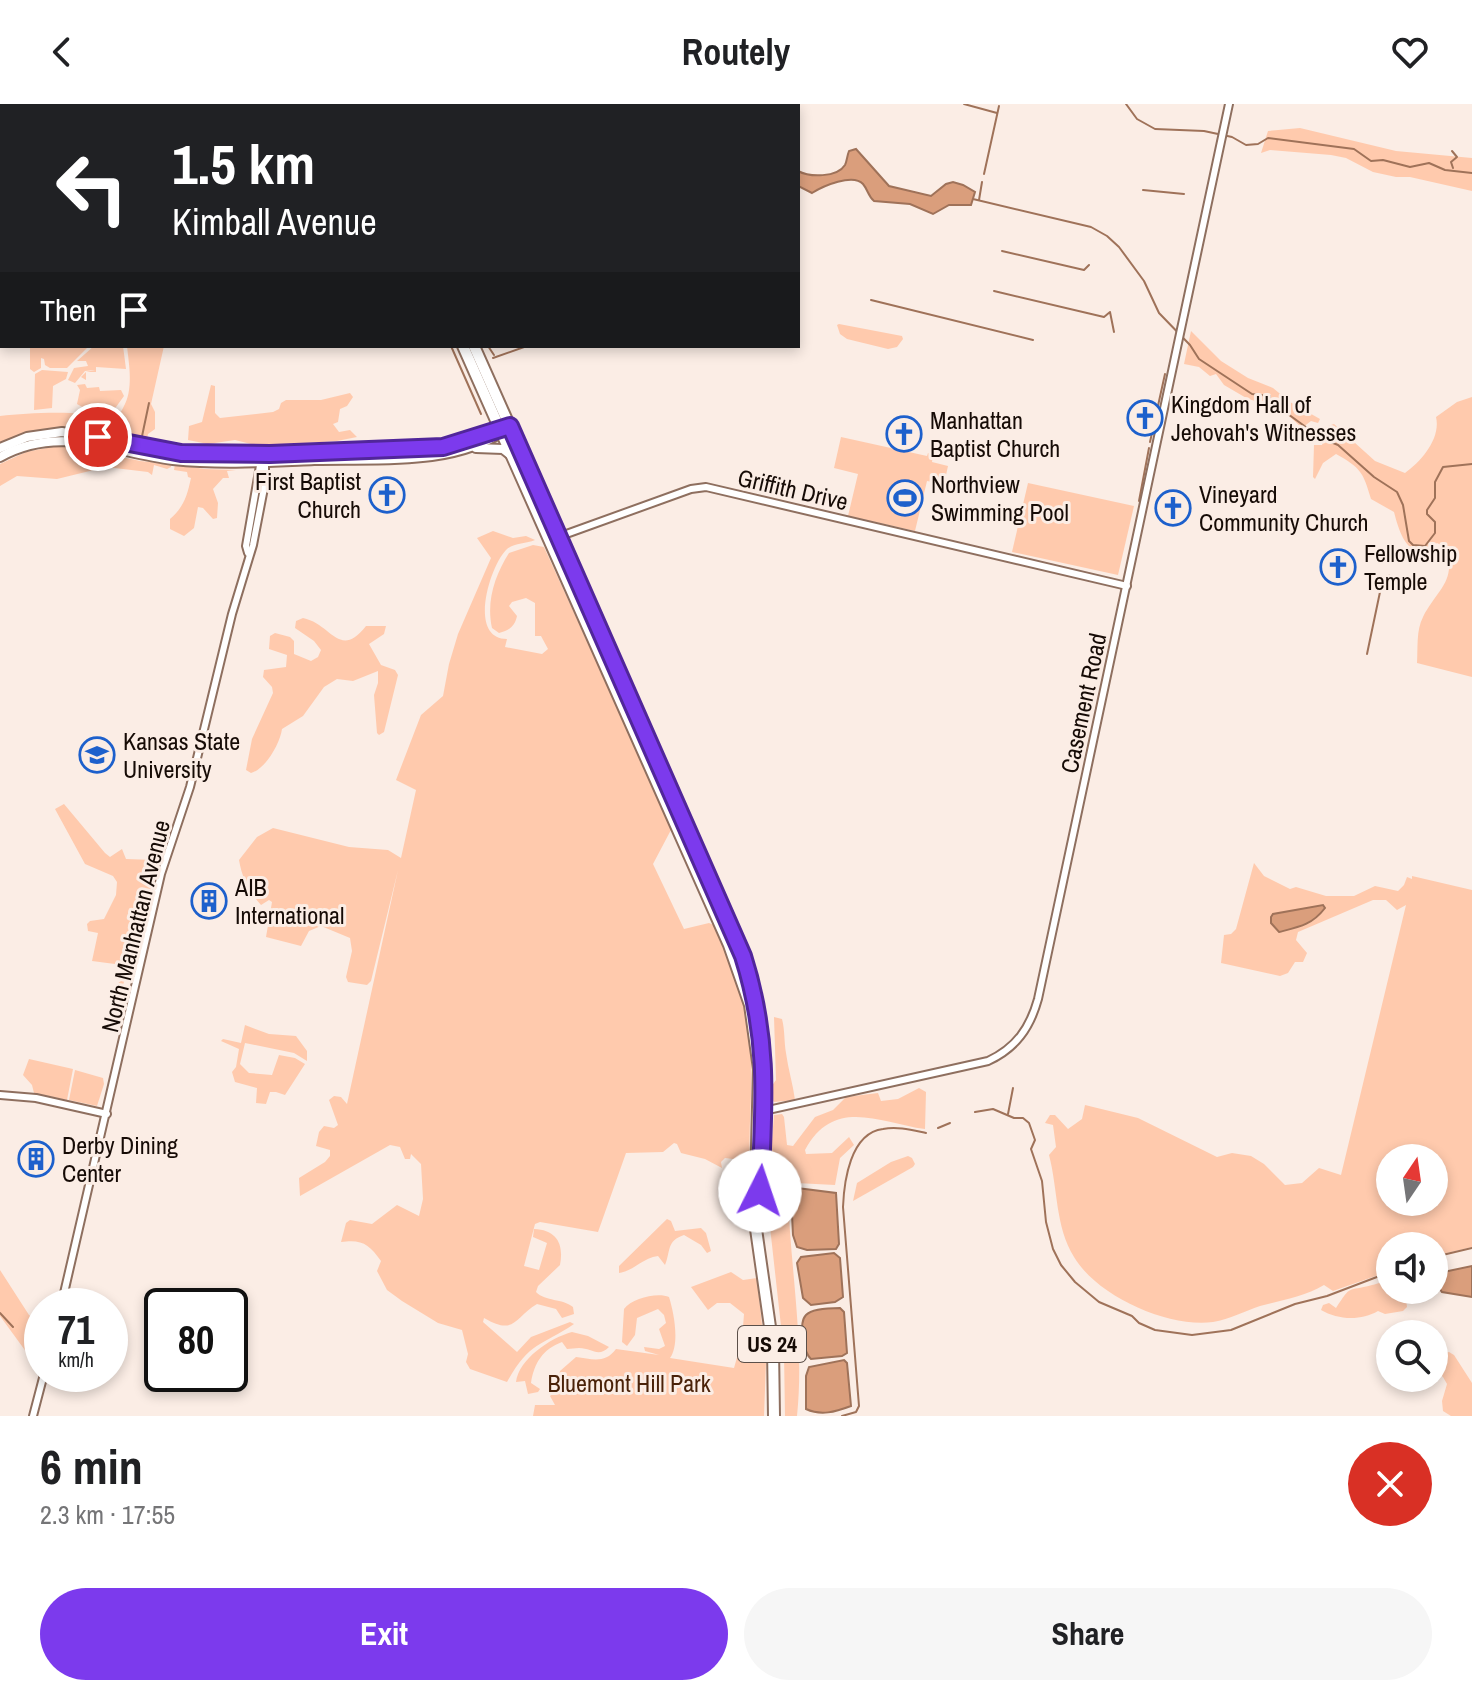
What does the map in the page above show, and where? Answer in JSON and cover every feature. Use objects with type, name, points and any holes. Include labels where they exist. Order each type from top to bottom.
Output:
[{"type":"highway","name":"US 24","points":[[464,348],[554,538],[739,969],[750,1005],[757,1045],[762,1112],[755,1222],[773,1348],[776,1416]]},
{"type":"highway","name":"US 24","points":[[475,348],[512,456],[554,538]]},
{"type":"main road","points":[[460,450],[504,429]]},
{"type":"main road","points":[[0,457],[29,445],[59,440],[208,463],[443,447],[504,429]]},
{"type":"main road","points":[[0,448],[27,437],[62,432],[181,453],[262,459],[420,457],[497,447],[512,456]]},
{"type":"main road","points":[[124,451],[177,456],[181,453]]},
{"type":"street","name":"Casement Road","points":[[762,1112],[988,1061],[1010,1048],[1024,1032],[1038,999],[1229,104]]},
{"type":"street","name":"North Manhattan Avenue","points":[[65,1288],[161,874],[190,787],[256,532],[265,483],[262,459]]},
{"type":"street","name":"Griffith Drive","points":[[554,538],[691,489],[706,487],[1127,586]]},
{"type":"street","points":[[0,1095],[36,1098],[107,1114]]},
{"type":"street","points":[[33,1416],[39,1392]]},
{"type":"green space","points":[[1300,128],[1396,151],[1472,158],[1472,191],[1373,172],[1346,158],[1331,155],[1270,150],[1261,153],[1268,131]]},
{"type":"green space","points":[[839,324],[902,336],[903,339],[897,347],[888,349],[847,339],[840,334]]},
{"type":"green space","points":[[1191,331],[1221,361],[1248,378],[1273,388],[1320,419],[1318,423],[1311,421],[1302,428],[1288,415],[1275,414],[1259,402],[1224,385],[1216,374],[1210,376],[1199,367],[1184,364]]},
{"type":"green space","points":[[30,348],[87,348],[67,368],[50,368],[41,358],[41,368],[34,372],[30,369]]},
{"type":"green space","points":[[92,348],[123,348],[126,369],[96,367],[96,372],[85,371],[75,383],[68,380],[74,368],[88,366],[86,361],[77,361]]},
{"type":"green space","points":[[127,348],[164,348],[151,404],[155,412],[155,429],[148,434],[146,444],[56,431],[37,432],[0,443],[0,416],[82,414],[107,418],[112,425],[129,393]]},
{"type":"green space","points":[[42,370],[68,372],[66,379],[53,386],[52,408],[34,410],[35,374]]},
{"type":"green space","points":[[85,384],[87,388],[99,387],[100,391],[121,390],[124,396],[110,412],[84,408],[77,404],[80,390],[77,385]]},
{"type":"green space","points":[[211,385],[215,386],[215,413],[220,418],[273,412],[286,400],[321,400],[350,393],[353,397],[347,406],[340,409],[338,422],[333,424],[339,432],[350,430],[357,437],[259,446],[235,440],[208,444],[188,440],[189,426],[202,422]]},
{"type":"green space","points":[[1472,397],[1472,677],[1417,663],[1421,622],[1447,577],[1449,568],[1445,547],[1437,543],[1419,550],[1407,544],[1394,512],[1371,499],[1360,472],[1336,454],[1323,463],[1315,479],[1313,477],[1314,445],[1322,445],[1328,426],[1334,424],[1375,461],[1405,473],[1418,462],[1433,441],[1436,417],[1457,402]]},
{"type":"green space","points":[[841,437],[927,456],[928,453],[933,454],[932,462],[948,466],[944,484],[927,481],[915,531],[848,516],[858,474],[834,468]]},
{"type":"green space","points":[[51,447],[77,447],[140,461],[171,464],[171,467],[167,469],[154,465],[152,475],[106,467],[57,479],[17,476],[0,486],[0,464],[26,452]]},
{"type":"green space","points":[[175,464],[236,470],[227,471],[229,478],[223,478],[213,489],[218,503],[217,518],[213,519],[198,507],[194,528],[184,536],[170,529],[170,519],[184,501],[191,478],[187,472],[174,470]]},
{"type":"green space","points":[[1028,483],[1134,506],[1118,575],[1012,552]]},
{"type":"green space","points":[[493,531],[513,538],[526,536],[535,540],[509,548],[500,559],[486,601],[488,628],[495,636],[507,639],[505,647],[542,654],[548,649],[541,636],[535,636],[535,603],[526,598],[509,606],[517,616],[509,629],[499,633],[492,628],[490,618],[493,589],[509,553],[533,545],[544,547],[672,828],[653,864],[684,929],[709,923],[714,925],[728,956],[747,1023],[751,1069],[750,1161],[725,1158],[721,1162],[722,1168],[705,1159],[681,1153],[674,1143],[663,1152],[626,1153],[598,1232],[540,1222],[535,1224],[524,1266],[539,1270],[547,1243],[533,1237],[534,1229],[553,1235],[560,1245],[560,1265],[538,1286],[536,1292],[569,1304],[574,1314],[562,1318],[556,1309],[537,1304],[508,1325],[484,1318],[483,1322],[517,1352],[531,1337],[570,1322],[574,1324],[529,1352],[507,1382],[470,1369],[466,1362],[468,1354],[462,1330],[438,1323],[387,1290],[377,1271],[381,1261],[373,1250],[360,1242],[341,1242],[346,1223],[350,1220],[372,1224],[397,1205],[419,1216],[423,1199],[421,1164],[411,1154],[410,1159],[405,1159],[400,1147],[390,1145],[300,1196],[299,1178],[330,1156],[330,1150],[316,1146],[319,1132],[324,1126],[334,1128],[338,1125],[329,1100],[334,1096],[341,1097],[347,1104],[398,870],[371,981],[367,985],[348,982],[346,977],[352,951],[350,938],[321,926],[309,931],[301,946],[266,937],[272,902],[269,900],[261,905],[257,900],[244,878],[239,860],[257,837],[273,828],[349,847],[388,850],[401,858],[416,790],[396,780],[421,715],[443,696],[458,634],[491,558],[477,538]]},
{"type":"green space","points":[[303,618],[342,640],[357,636],[366,626],[386,626],[384,634],[369,644],[381,665],[395,670],[398,675],[384,732],[377,733],[374,695],[378,671],[353,681],[337,679],[324,687],[303,716],[282,729],[271,755],[257,771],[251,773],[246,770],[252,739],[273,693],[263,677],[264,670],[286,667],[287,655],[269,649],[270,636],[275,633],[290,637],[294,641],[294,654],[311,661],[318,657],[321,650],[295,628],[296,621]]},
{"type":"green space","points":[[64,804],[110,857],[122,849],[126,859],[154,860],[156,866],[143,924],[120,994],[115,991],[123,969],[115,967],[115,964],[92,961],[98,933],[88,931],[87,924],[104,919],[116,895],[117,882],[113,876],[85,864],[55,809]]},
{"type":"green space","points":[[1254,863],[1264,876],[1290,889],[1296,887],[1326,896],[1354,896],[1375,886],[1398,891],[1407,877],[1412,879],[1412,876],[1472,890],[1472,1247],[1448,1253],[1448,1232],[1376,1232],[1376,1276],[1333,1291],[1324,1285],[1225,1319],[1195,1323],[1155,1314],[1116,1296],[1085,1271],[1074,1257],[1063,1233],[1049,1155],[1056,1147],[1053,1125],[1045,1123],[1050,1115],[1055,1115],[1068,1129],[1082,1119],[1085,1105],[1138,1118],[1217,1157],[1232,1153],[1251,1156],[1285,1185],[1302,1183],[1319,1168],[1341,1175],[1406,905],[1397,910],[1386,900],[1373,900],[1298,932],[1296,940],[1307,953],[1303,962],[1295,962],[1288,973],[1280,976],[1221,963],[1224,935],[1236,929]],"holes":[[[1323,905],[1324,909],[1300,926],[1271,923],[1272,915]]]},
{"type":"green space","points":[[774,1017],[782,1019],[795,1100],[774,1102],[771,1096],[776,1080]]},
{"type":"green space","points":[[245,1025],[269,1034],[296,1036],[307,1051],[307,1061],[294,1053],[245,1043],[240,1064],[249,1073],[272,1075],[279,1055],[305,1064],[285,1095],[270,1092],[266,1104],[256,1103],[257,1088],[235,1082],[232,1072],[239,1049],[221,1041],[241,1043]]},
{"type":"green space","points":[[29,1059],[73,1069],[67,1100],[34,1093],[32,1085],[23,1075]]},
{"type":"green space","points":[[75,1070],[103,1078],[97,1106],[69,1100]]},
{"type":"green space","points":[[919,1088],[926,1092],[925,1129],[859,1117],[830,1123],[817,1133],[805,1150],[806,1154],[832,1153],[849,1137],[854,1145],[840,1158],[835,1185],[796,1183],[788,1187],[799,1387],[797,1416],[785,1416],[784,1353],[770,1227],[769,1177],[774,1115],[782,1114],[784,1117],[787,1145],[793,1146],[815,1117],[833,1110],[846,1097],[878,1093],[881,1101],[898,1099]]},
{"type":"green space","points":[[908,1156],[915,1164],[913,1167],[853,1201],[857,1183],[891,1162]]},
{"type":"green space","points":[[667,1219],[675,1231],[701,1228],[706,1233],[711,1251],[707,1253],[701,1245],[684,1235],[672,1243],[665,1265],[658,1256],[619,1273],[619,1266]]},
{"type":"green space","points":[[0,1270],[24,1307],[24,1349],[0,1316]]},
{"type":"green space","name":"Bluemont Hill Park","points":[[731,1272],[743,1280],[757,1278],[766,1362],[764,1416],[533,1416],[535,1405],[555,1405],[550,1396],[556,1390],[560,1371],[576,1357],[603,1359],[616,1349],[659,1355],[645,1351],[644,1347],[659,1349],[665,1346],[659,1329],[666,1323],[658,1309],[637,1318],[635,1335],[627,1346],[622,1342],[624,1309],[645,1297],[669,1297],[675,1337],[670,1358],[734,1368],[742,1340],[744,1314],[730,1303],[717,1303],[708,1310],[691,1287]]},
{"type":"green space","points":[[1374,1284],[1376,1304],[1407,1304],[1407,1307],[1403,1311],[1385,1314],[1378,1311],[1350,1318],[1321,1310],[1323,1305],[1329,1303],[1336,1308],[1350,1290]]},
{"type":"green space","points":[[572,1332],[609,1347],[598,1352],[584,1348],[567,1349],[562,1342],[555,1345],[540,1358],[534,1369],[531,1383],[540,1389],[528,1394],[525,1381],[516,1382],[523,1365],[545,1344]]},
{"type":"green space","points":[[1448,1352],[1454,1355],[1472,1383],[1472,1416],[1451,1416],[1443,1411],[1442,1401],[1445,1392],[1448,1392]]},
{"type":"shaded area","points":[[856,149],[889,186],[931,196],[953,182],[975,192],[971,205],[949,205],[933,214],[910,204],[874,201],[858,181],[838,182],[812,193],[800,187],[800,172],[816,175],[836,172],[845,165],[849,151]]},
{"type":"shaded area","points":[[1323,905],[1325,908],[1315,918],[1299,927],[1279,932],[1271,923],[1273,914]]},
{"type":"shaded area","points":[[797,1188],[836,1193],[839,1244],[836,1249],[807,1250],[797,1247],[793,1235],[791,1193]]},
{"type":"shaded area","points":[[834,1253],[840,1258],[843,1297],[835,1302],[811,1305],[803,1298],[797,1263],[801,1257]]},
{"type":"shaded area","points":[[1472,1266],[1472,1297],[1448,1293],[1448,1271]]},
{"type":"shaded area","points":[[840,1308],[844,1312],[847,1353],[811,1359],[803,1338],[802,1324],[806,1315],[822,1309]]},
{"type":"shaded area","points":[[844,1360],[847,1363],[851,1406],[828,1412],[806,1409],[809,1367]]},
{"type":"waterway","points":[[964,104],[997,113]]},
{"type":"waterway","points":[[1126,104],[1137,119],[1155,129],[1204,131],[1232,137],[1246,145],[1258,144],[1268,138],[1354,149],[1371,161],[1383,160],[1410,167],[1429,163],[1445,170],[1472,173]]},
{"type":"waterway","points":[[984,174],[999,106]]},
{"type":"waterway","points":[[1452,151],[1457,157],[1451,162],[1453,168]]},
{"type":"waterway","points":[[979,200],[982,182]]},
{"type":"waterway","points":[[1143,190],[1184,194]]},
{"type":"waterway","points":[[973,199],[1091,227],[1107,236],[1144,281],[1159,313],[1199,359],[1252,394],[1270,396],[1270,401],[1321,438],[1338,445],[1374,477],[1397,492],[1403,505],[1409,541],[1413,545],[1425,546],[1435,533],[1435,522],[1427,510],[1435,498],[1435,482],[1443,467],[1472,464]]},
{"type":"waterway","points":[[1002,251],[1084,270],[1089,265]]},
{"type":"waterway","points":[[994,291],[1104,317],[1110,312],[1114,332]]},
{"type":"waterway","points":[[871,300],[1033,340]]},
{"type":"waterway","points":[[452,348],[481,414]]},
{"type":"waterway","points":[[489,348],[494,355]]},
{"type":"waterway","points":[[493,358],[521,348]]},
{"type":"waterway","points":[[1150,442],[1165,374]]},
{"type":"waterway","points":[[141,441],[149,403]]},
{"type":"waterway","points":[[1139,501],[1149,448]]},
{"type":"waterway","points":[[1367,654],[1380,592],[1389,575]]},
{"type":"waterway","points":[[1008,1114],[1013,1088]]},
{"type":"waterway","points":[[975,1112],[993,1109],[1014,1118],[1023,1118],[1029,1123],[1035,1140],[1031,1149],[1042,1181],[1046,1222],[1061,1265],[1075,1282],[1099,1302],[1155,1330],[1192,1335],[1231,1330],[1295,1304],[1327,1296],[1376,1277]]},
{"type":"waterway","points":[[938,1128],[950,1123]]},
{"type":"waterway","points":[[842,1416],[856,1412],[859,1406],[843,1207],[847,1172],[856,1149],[872,1132],[894,1128],[926,1133]]},
{"type":"waterway","points":[[1448,1254],[1472,1248]]},
{"type":"waterway","points":[[0,1313],[13,1327]]},
{"type":"place","name":"Kingdom Hall of Jehovah's Witnesses","points":[[1145,418]]},
{"type":"place","name":"Manhattan Baptist Church","points":[[904,434]]},
{"type":"place","name":"First Baptist Church","points":[[387,495]]},
{"type":"place","name":"Northview Swimming Pool","points":[[905,498]]},
{"type":"place","name":"Vineyard Community Church","points":[[1173,508]]},
{"type":"place","name":"Fellowship Temple","points":[[1338,567]]},
{"type":"place","name":"Kansas State University","points":[[97,755]]},
{"type":"place","name":"AIB International","points":[[209,901]]},
{"type":"place","name":"Derby Dining Center","points":[[36,1159]]},
{"type":"route","points":[[98,437],[181,453],[270,454],[443,447],[510,426],[726,913],[750,976],[763,1048],[765,1079],[760,1191]]}]
